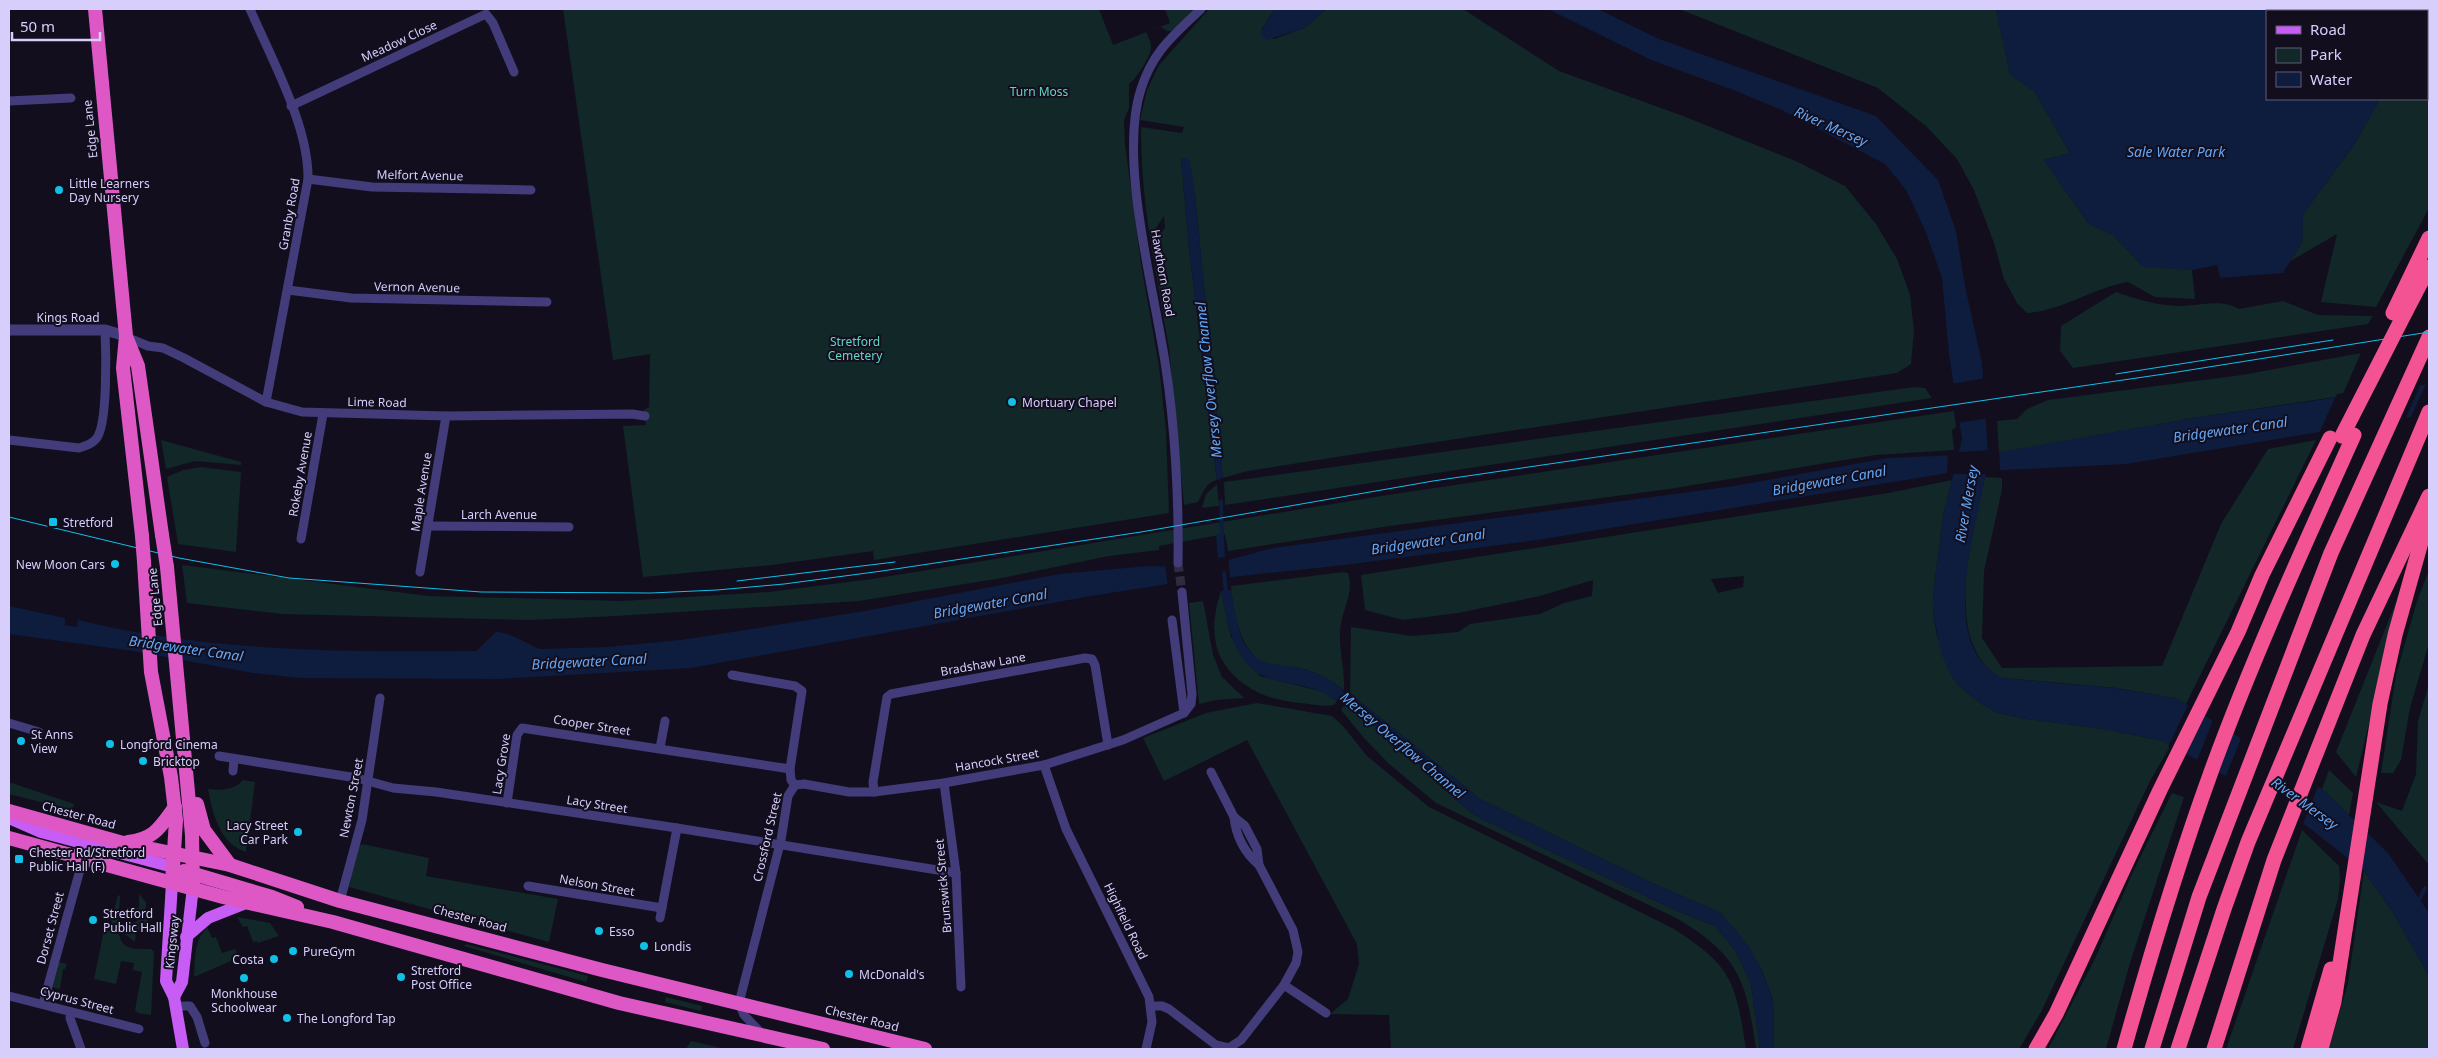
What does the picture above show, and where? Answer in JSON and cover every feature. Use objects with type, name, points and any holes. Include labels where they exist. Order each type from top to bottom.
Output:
[{"type":"highway","name":"Edge Lane","points":[[95,9],[126,336],[124,368],[142,536],[151,672],[175,807],[172,883]]},
{"type":"highway","points":[[2124,1049],[2199,807],[2342,437],[2404,311],[2429,238]]},
{"type":"highway","points":[[2036,1049],[2056,1014],[2160,790],[2238,632],[2262,575],[2342,437],[2404,311],[2426,274]]},
{"type":"highway","name":"Edge Lane","points":[[126,336],[138,366],[167,566],[179,688],[192,857],[192,887]]},
{"type":"highway","points":[[2152,1049],[2175,970],[2225,825],[2331,553],[2429,336]]},
{"type":"highway","points":[[2178,1049],[2224,908],[2248,842],[2429,412]]},
{"type":"highway","points":[[2214,1049],[2274,860],[2326,727],[2381,596],[2429,496]]},
{"type":"highway","points":[[2308,1049],[2350,902],[2380,704],[2395,635],[2429,514]]},
{"type":"highway","points":[[179,688],[188,717],[200,820],[210,839],[230,865]]},
{"type":"highway","points":[[123,843],[138,841],[154,834],[175,807]]},
{"type":"highway","name":"Chester Road","points":[[9,811],[123,843],[174,860],[192,857],[230,865],[340,901],[925,1049]]},
{"type":"highway","points":[[9,838],[246,903],[332,922],[619,1003],[823,1049]]},
{"type":"highway","points":[[174,860],[180,868],[192,873],[272,897],[332,922]]},
{"type":"highway","points":[[2322,1049],[2334,1002],[2346,919]]},
{"type":"main road","points":[[9,818],[42,832],[174,860],[192,887]]},
{"type":"main road","name":"Kingsway","points":[[172,883],[166,981],[175,1002],[183,1049]]},
{"type":"main road","name":"Kingsway","points":[[175,1002],[182,982],[192,887]]},
{"type":"main road","points":[[186,937],[208,918],[246,903]]},
{"type":"street","name":"Granby Road","points":[[250,9],[307,148],[308,179],[266,402]]},
{"type":"street","name":"Hawthorn Road","points":[[1178,562],[1176,493],[1166,365],[1144,241],[1136,178],[1134,136],[1138,100],[1154,59],[1161,48],[1201,9]]},
{"type":"street","name":"Meadow Close","points":[[291,106],[486,14],[493,23],[514,72]]},
{"type":"street","points":[[9,101],[71,98]]},
{"type":"street","name":"Melfort Avenue","points":[[308,179],[372,187],[531,190]]},
{"type":"street","name":"Vernon Avenue","points":[[288,290],[351,298],[547,302]]},
{"type":"street","name":"Kings Road","points":[[9,330],[105,330],[126,336]]},
{"type":"street","points":[[9,440],[79,448],[89,445],[98,438],[102,424],[106,367],[105,330]]},
{"type":"street","name":"Lime Road","points":[[126,336],[177,354],[266,402],[289,410],[323,414],[446,416],[632,414],[645,416]]},
{"type":"street","name":"Rokeby Avenue","points":[[301,539],[323,414]]},
{"type":"street","name":"Maple Avenue","points":[[420,572],[446,416]]},
{"type":"street","name":"Larch Avenue","points":[[428,526],[569,527]]},
{"type":"street","points":[[1182,592],[1190,667],[1190,704],[1184,713]]},
{"type":"street","points":[[1172,620],[1184,713]]},
{"type":"street","name":"Bradshaw Lane","points":[[874,792],[873,782],[887,697],[891,694],[1085,658],[1092,659],[1096,665],[1108,745]]},
{"type":"street","name":"Crossford Street","points":[[732,675],[795,686],[802,691],[790,769],[791,780],[795,785],[788,796],[780,845],[739,1003]]},
{"type":"street","name":"Newton Street","points":[[340,901],[362,820],[380,698]]},
{"type":"street","name":"Hancock Street","points":[[795,785],[804,784],[849,792],[874,792],[944,783],[1044,765],[1108,745],[1184,713]]},
{"type":"street","points":[[660,748],[665,720]]},
{"type":"street","points":[[9,723],[39,732]]},
{"type":"street","name":"Cooper Street","points":[[520,729],[525,728],[660,748],[790,769]]},
{"type":"street","name":"Lacy Grove","points":[[507,803],[517,735],[520,729]]},
{"type":"street","name":"Lacy Street","points":[[219,756],[368,781],[393,788],[678,828],[956,873]]},
{"type":"street","points":[[233,771],[234,759]]},
{"type":"street","name":"Highfield Road","points":[[1044,765],[1066,829],[1143,984],[1151,1006]]},
{"type":"street","points":[[1146,1049],[1152,1022],[1151,1006],[1162,1006],[1170,1010],[1216,1046],[1226,1049],[1232,1047],[1241,1040],[1284,985],[1296,963],[1297,941],[1259,865],[1257,849],[1245,826],[1234,817],[1210,772]]},
{"type":"street","name":"Brunswick Street","points":[[944,783],[956,873],[961,987]]},
{"type":"street","name":"Nelson Street","points":[[528,886],[661,913],[678,828]]},
{"type":"street","name":"Dorset Street","points":[[43,1004],[83,859]]},
{"type":"street","points":[[1284,985],[1326,1013]]},
{"type":"street","name":"Cyprus Street","points":[[9,996],[139,1029]]},
{"type":"street","points":[[175,1002],[190,1006],[197,1017],[205,1043]]},
{"type":"street","points":[[739,1003],[744,1015],[763,1035]]},
{"type":"street","points":[[71,1012],[70,1018],[81,1049]]},
{"type":"green space","name":"Stretford Cemetery","points":[[563,9],[1099,9],[1113,45],[1146,32],[1151,50],[1141,70],[1129,84],[1129,108],[1124,120],[1125,144],[1141,264],[1159,366],[1166,430],[1169,513],[874,560],[873,551],[772,565],[643,577],[623,426],[646,425],[644,410],[649,407],[650,354],[613,360]]},
{"type":"green space","points":[[1165,9],[1195,9],[1173,31],[1167,31],[1161,27],[1151,30],[1170,23]]},
{"type":"green space","points":[[1209,9],[1275,9],[1261,30],[1274,39],[1304,28],[1326,9],[1463,9],[1559,71],[1683,116],[1798,162],[1845,186],[1876,224],[1897,259],[1910,295],[1914,330],[1911,364],[1897,373],[1343,456],[1248,471],[1223,478],[1195,195],[1187,158],[1181,158],[1189,249],[1217,480],[1207,485],[1198,502],[1184,505],[1169,349],[1151,245],[1165,228],[1164,216],[1150,237],[1143,182],[1141,127],[1182,133],[1184,127],[1140,120],[1147,90],[1159,65]]},
{"type":"green space","points":[[1679,9],[1996,9],[2010,74],[2035,92],[2070,153],[2044,160],[2088,223],[2113,235],[2143,266],[2192,270],[2195,299],[2155,297],[2128,282],[2102,289],[2052,308],[2027,313],[2017,303],[2004,279],[1994,243],[1974,190],[1957,159],[1927,127],[1878,88]]},
{"type":"green space","points":[[2428,10],[2429,208],[2376,307],[2321,302],[2337,234],[2287,263],[2302,243],[2303,214],[2354,145],[2379,100],[2428,100]]},
{"type":"green space","points":[[2116,292],[2146,301],[2178,306],[2218,303],[2239,309],[2283,301],[2318,315],[2373,316],[2368,324],[2073,368],[2060,351],[2061,326]]},
{"type":"green space","points":[[2361,353],[2342,396],[2194,418],[1999,453],[1997,421],[2017,419],[2027,409],[2048,400],[2242,375]]},
{"type":"green space","points":[[1914,387],[1925,388],[1932,398],[1225,505],[1224,482]]},
{"type":"green space","points":[[1954,411],[1956,427],[1952,430],[1954,450],[1875,455],[1669,489],[1390,526],[1228,551],[1225,534],[1159,546],[1159,550],[1109,556],[1002,578],[859,601],[530,620],[283,614],[187,603],[182,565],[429,596],[622,601],[769,592],[872,579],[1394,494]]},
{"type":"green space","points":[[161,440],[241,462],[241,465],[195,461],[166,469]]},
{"type":"green space","points":[[2316,440],[2186,704],[2178,699],[2117,688],[2002,678],[1983,663],[1972,641],[1966,614],[1966,585],[1974,526],[1985,477],[2002,478],[2002,490],[1984,571],[1982,638],[2002,668],[2162,666],[2221,524],[2268,449]]},
{"type":"green space","points":[[201,467],[241,472],[236,552],[178,544],[167,477],[183,470]]},
{"type":"green space","points":[[1952,480],[1943,516],[1933,595],[1933,613],[1937,636],[1958,685],[1982,704],[1996,712],[2020,718],[2104,729],[2163,741],[2171,745],[2150,781],[2041,1012],[2019,1049],[1774,1049],[1773,1000],[1761,968],[1721,913],[1650,882],[1480,799],[1350,693],[1351,627],[1412,636],[1458,632],[1470,624],[1540,614],[1564,603],[1592,596],[1593,580],[1540,596],[1458,613],[1403,620],[1365,610],[1361,575],[1888,493]],"holes":[[[1744,576],[1743,587],[1718,593],[1711,579]]]},
{"type":"green space","points":[[1217,484],[1219,506],[1202,508],[1206,494]]},
{"type":"green space","points":[[2429,570],[2429,643],[2410,708],[2401,760],[2393,773],[2381,773],[2396,675],[2417,601]]},
{"type":"green space","points":[[1343,572],[1348,573],[1350,580],[1349,595],[1340,631],[1344,690],[1312,672],[1300,668],[1265,663],[1250,651],[1239,630],[1233,606],[1231,586]]},
{"type":"green space","points":[[2402,587],[2356,777],[2336,752]]},
{"type":"green space","points":[[1221,591],[1231,637],[1260,676],[1324,692],[1337,701],[1334,705],[1325,706],[1290,702],[1273,698],[1257,692],[1232,673],[1223,662],[1215,636],[1214,622]]},
{"type":"green space","points":[[1203,601],[1213,655],[1222,677],[1244,698],[1216,700],[1199,704],[1189,603]]},
{"type":"green space","points":[[2429,684],[2429,865],[2376,802],[2402,811],[2416,774],[2418,721]]},
{"type":"green space","points":[[1257,703],[1332,716],[1343,726],[1367,756],[1429,807],[1674,929],[1694,942],[1709,954],[1728,978],[1734,991],[1746,1049],[1391,1049],[1389,1015],[1330,1014],[1348,999],[1359,964],[1357,944],[1247,740],[1164,781],[1143,738],[1206,713]]},
{"type":"green space","points":[[1345,704],[1387,736],[1457,801],[1478,817],[1675,910],[1715,926],[1735,950],[1751,984],[1760,1049],[1756,1049],[1743,987],[1727,958],[1715,945],[1678,919],[1436,803],[1388,763],[1364,738],[1341,710]]},
{"type":"green space","points":[[2329,770],[2353,793],[2349,815],[2322,789]]},
{"type":"green space","points":[[243,780],[255,782],[246,852],[237,848],[223,835],[215,818],[208,789],[227,789],[236,786]]},
{"type":"green space","points":[[9,782],[74,804],[72,810],[9,794]]},
{"type":"green space","points":[[2172,793],[2184,797],[2130,963],[2106,1049],[2048,1049],[2094,961],[2132,874]]},
{"type":"green space","points":[[2302,830],[2339,866],[2340,879],[2338,899],[2293,1049],[2226,1049]]},
{"type":"green space","points":[[362,844],[429,858],[426,876],[558,899],[549,942],[349,887],[356,849]]},
{"type":"green space","points":[[2364,871],[2394,914],[2429,976],[2429,1049],[2329,1049],[2348,983]]},
{"type":"green space","points":[[139,894],[146,902],[146,908],[126,919],[126,907],[139,908]]},
{"type":"green space","points":[[118,895],[120,896],[118,930],[122,942],[129,947],[151,949],[154,952],[151,1015],[138,1013],[135,1010],[142,972],[133,970],[134,963],[121,961],[116,984],[94,979],[104,930],[109,931]]},
{"type":"green space","points":[[147,915],[149,930],[136,930],[135,942],[125,934],[125,928]]},
{"type":"green space","points":[[237,917],[270,923],[279,936],[258,943],[257,941],[253,942],[247,926],[243,927]]},
{"type":"green space","points":[[207,927],[212,938],[216,937],[222,953],[235,949],[238,958],[194,977],[197,944]]},
{"type":"green space","points":[[466,944],[588,976],[586,982],[464,946]]},
{"type":"green space","points":[[59,962],[67,964],[65,969],[63,969],[60,989],[52,987]]},
{"type":"green space","points":[[666,997],[702,1006],[701,1011],[665,1002]]},
{"type":"green space","points":[[691,1041],[726,1049],[686,1049]]},
{"type":"water","points":[[1275,9],[1326,9],[1304,28],[1267,40],[1263,38],[1261,31]]},
{"type":"water","points":[[1548,9],[1598,9],[1659,39],[1876,116],[1938,180],[1956,231],[1965,286],[1982,363],[1988,454],[2194,418],[2429,384],[2429,414],[2126,464],[1986,471],[1970,552],[1965,613],[1970,639],[1982,662],[2002,678],[2116,688],[2178,699],[2322,789],[2388,853],[2429,913],[2429,976],[2394,914],[2364,871],[2285,809],[2163,741],[2104,729],[2020,718],[1996,712],[1982,704],[1958,685],[1950,674],[1941,652],[1933,613],[1933,595],[1943,516],[1954,472],[1537,540],[1345,565],[1168,584],[1091,596],[691,668],[499,679],[299,678],[253,673],[133,651],[9,634],[9,606],[65,618],[65,625],[77,627],[78,620],[127,631],[226,644],[276,648],[476,651],[496,632],[513,636],[540,649],[607,647],[681,640],[865,611],[1059,574],[1147,566],[1187,567],[1228,560],[1273,548],[1734,486],[1888,458],[1958,455],[1962,439],[1949,354],[1942,278],[1925,230],[1906,190],[1885,164],[1782,110],[1651,60]]},
{"type":"water","name":"Sale Water Park","points":[[1996,9],[2428,9],[2266,10],[2266,100],[2379,100],[2354,145],[2303,214],[2302,243],[2283,273],[2220,278],[2217,265],[2192,270],[2143,267],[2113,235],[2088,223],[2044,160],[2070,153],[2035,92],[2010,75]]},
{"type":"water","points":[[1181,158],[1187,158],[1190,161],[1195,195],[1223,478],[1217,480],[1189,249]]},
{"type":"water","points":[[1224,534],[1225,559],[1218,560],[1216,535]]},
{"type":"water","points":[[1231,590],[1240,633],[1251,653],[1263,661],[1300,668],[1318,674],[1344,690],[1337,701],[1311,688],[1267,677],[1254,670],[1244,661],[1232,636],[1221,591]]},
{"type":"water","points":[[1350,693],[1480,799],[1650,882],[1721,913],[1748,945],[1761,968],[1773,1000],[1774,1049],[1760,1049],[1751,984],[1735,950],[1715,926],[1675,910],[1478,817],[1457,801],[1387,736],[1345,704]]},
{"type":"pier","points":[[1986,378],[1989,418],[1957,423],[1951,384]]},
{"type":"pier","points":[[2427,382],[2429,382],[2429,417],[2410,419]]},
{"type":"pier","points":[[2421,383],[2405,420],[2319,433],[2337,394]]},
{"type":"pier","points":[[1999,450],[2000,474],[1947,474],[1948,453]]},
{"type":"pier","points":[[1228,556],[1230,579],[1168,586],[1165,564],[1187,565]]},
{"type":"pier","points":[[2189,703],[2206,714],[2185,756],[2168,747]]},
{"type":"pier","points":[[2214,718],[2234,731],[2218,775],[2196,763]]},
{"type":"pier","points":[[2242,736],[2319,784],[2302,826],[2284,811],[2225,778]]},
{"type":"waterway","name":"Mersey Overflow Channel","points":[[1221,501],[1222,539]]},
{"type":"waterway","name":"Mersey Overflow Channel","points":[[1224,573],[1226,594]]},
{"type":"waterway","name":"Mersey Overflow Channel","points":[[1339,691],[1351,700]]},
{"type":"waterway","points":[[2418,902],[2425,888]]},
{"type":"tunnel","points":[[1178,563],[1182,592]]},
{"type":"tram line","points":[[9,517],[179,558],[289,578],[481,592],[651,593],[717,590],[784,584],[882,571],[1141,532],[1433,481],[2171,373],[2429,332]]},
{"type":"tram line","points":[[2116,374],[2333,340]]},
{"type":"tram line","points":[[737,581],[895,562]]},
{"type":"place","name":"Little Learners Day Nursery","points":[[59,190]]},
{"type":"place","name":"Mortuary Chapel","points":[[1012,402]]},
{"type":"place","name":"Stretford","points":[[53,522]]},
{"type":"place","name":"New Moon Cars","points":[[115,564]]},
{"type":"place","name":"St Anns View","points":[[21,741]]},
{"type":"place","name":"Longford Cinema","points":[[110,744]]},
{"type":"place","name":"Bricktop","points":[[143,761]]},
{"type":"place","name":"Lacy Street Car Park","points":[[298,832]]},
{"type":"place","name":"Chester Rd/Stretford Public Hall (F)","points":[[19,859]]},
{"type":"place","name":"Stretford Public Hall","points":[[93,920]]},
{"type":"place","name":"Esso","points":[[599,931]]},
{"type":"place","name":"Londis","points":[[644,946]]},
{"type":"place","name":"PureGym","points":[[293,951]]},
{"type":"place","name":"Costa","points":[[274,959]]},
{"type":"place","name":"McDonald's","points":[[849,974]]},
{"type":"place","name":"Stretford Post Office","points":[[401,977]]},
{"type":"place","name":"Monkhouse Schoolwear","points":[[244,978]]},
{"type":"place","name":"The Longford Tap","points":[[287,1018]]},
{"type":"park label","name":"Turn Moss","points":[[1039,91]]},
{"type":"water label","name":"River Mersey","points":[[1831,126]]},
{"type":"water label","name":"Bridgewater Canal","points":[[2230,429]]},
{"type":"water label","name":"Bridgewater Canal","points":[[1829,480]]},
{"type":"water label","name":"River Mersey","points":[[1966,504]]},
{"type":"water label","name":"Bridgewater Canal","points":[[1428,541]]},
{"type":"water label","name":"Bridgewater Canal","points":[[990,603]]},
{"type":"water label","name":"Bridgewater Canal","points":[[186,648]]},
{"type":"water label","name":"Bridgewater Canal","points":[[589,661]]},
{"type":"water label","name":"River Mersey","points":[[2305,803]]}]
